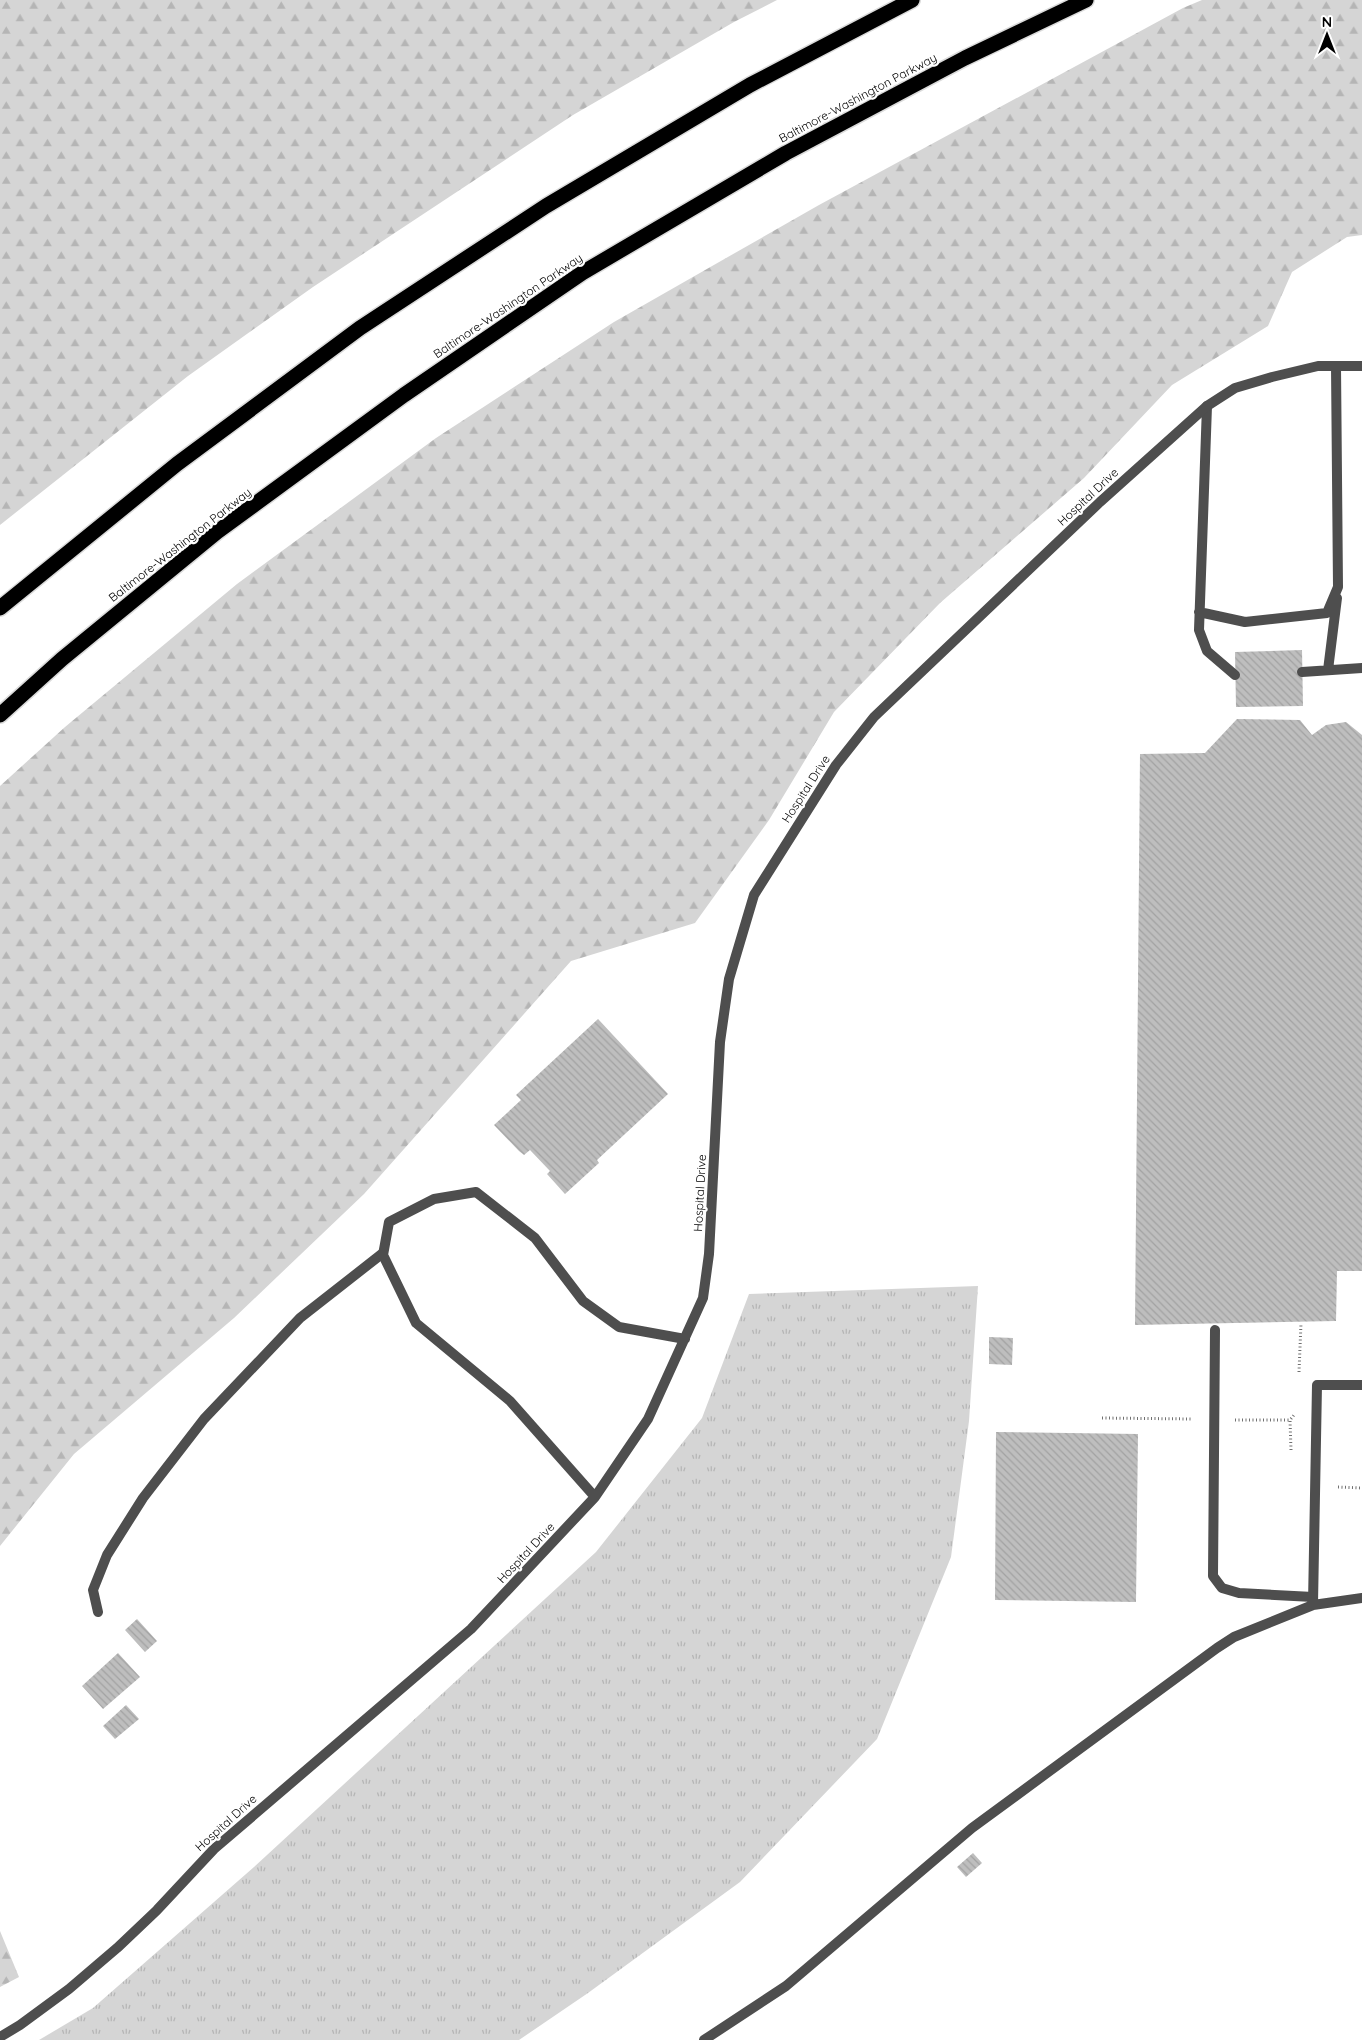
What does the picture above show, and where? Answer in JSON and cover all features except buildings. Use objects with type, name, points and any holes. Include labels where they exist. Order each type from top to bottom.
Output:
[{"type":"highway","points":[[0,608],[177,464],[360,328],[563,196],[750,85],[912,0]]},
{"type":"highway","name":"Baltimore-Washington Parkway","points":[[0,715],[62,659],[217,532],[404,394],[582,273],[786,153],[966,58],[1086,0]]},
{"type":"street","name":"Hospital Drive","points":[[0,2037],[20,2025],[62,1994],[117,1948],[157,1910],[214,1849],[471,1629],[595,1497],[648,1419],[703,1298],[709,1254],[720,1042],[729,979],[754,895],[836,765],[874,717],[1100,502],[1207,406],[1235,388],[1272,377],[1318,366],[1362,366]]},
{"type":"street","points":[[1328,670],[1338,587],[1336,366]]},
{"type":"street","points":[[1207,406],[1198,630],[1207,651],[1236,675]]},
{"type":"street","points":[[1199,612],[1245,622],[1327,613],[1338,587]]},
{"type":"street","points":[[1302,672],[1362,668]]},
{"type":"street","points":[[595,1497],[510,1401],[416,1323],[383,1253],[390,1222],[434,1199],[476,1192],[535,1238],[583,1301],[619,1326],[685,1339]]},
{"type":"street","points":[[98,1612],[93,1590],[107,1555],[143,1498],[204,1419],[300,1318],[383,1253]]},
{"type":"street","points":[[1215,1330],[1213,1576],[1222,1588],[1239,1593],[1313,1601],[1362,1598]]},
{"type":"street","points":[[1313,1601],[1317,1385],[1362,1385]]},
{"type":"street","points":[[704,2040],[786,1986],[972,1828],[1217,1648],[1234,1637],[1313,1601]]},
{"type":"green space","points":[[0,0],[777,0],[734,22],[573,115],[313,287],[188,376],[0,525]]},
{"type":"green space","points":[[1202,0],[1362,0],[1362,235],[1347,237],[1292,272],[1268,326],[1172,385],[1084,478],[940,603],[834,712],[769,820],[695,923],[571,961],[364,1194],[234,1318],[74,1454],[0,1546],[0,786],[65,727],[237,584],[436,438],[614,322],[819,205],[1183,8]]},
{"type":"green space","points":[[978,1286],[969,1421],[951,1557],[877,1739],[740,1882],[588,1993],[519,2040],[39,2040],[93,2008],[254,1867],[596,1552],[702,1418],[749,1294]]},
{"type":"green space","points":[[0,1931],[19,1977],[0,1987]]}]
